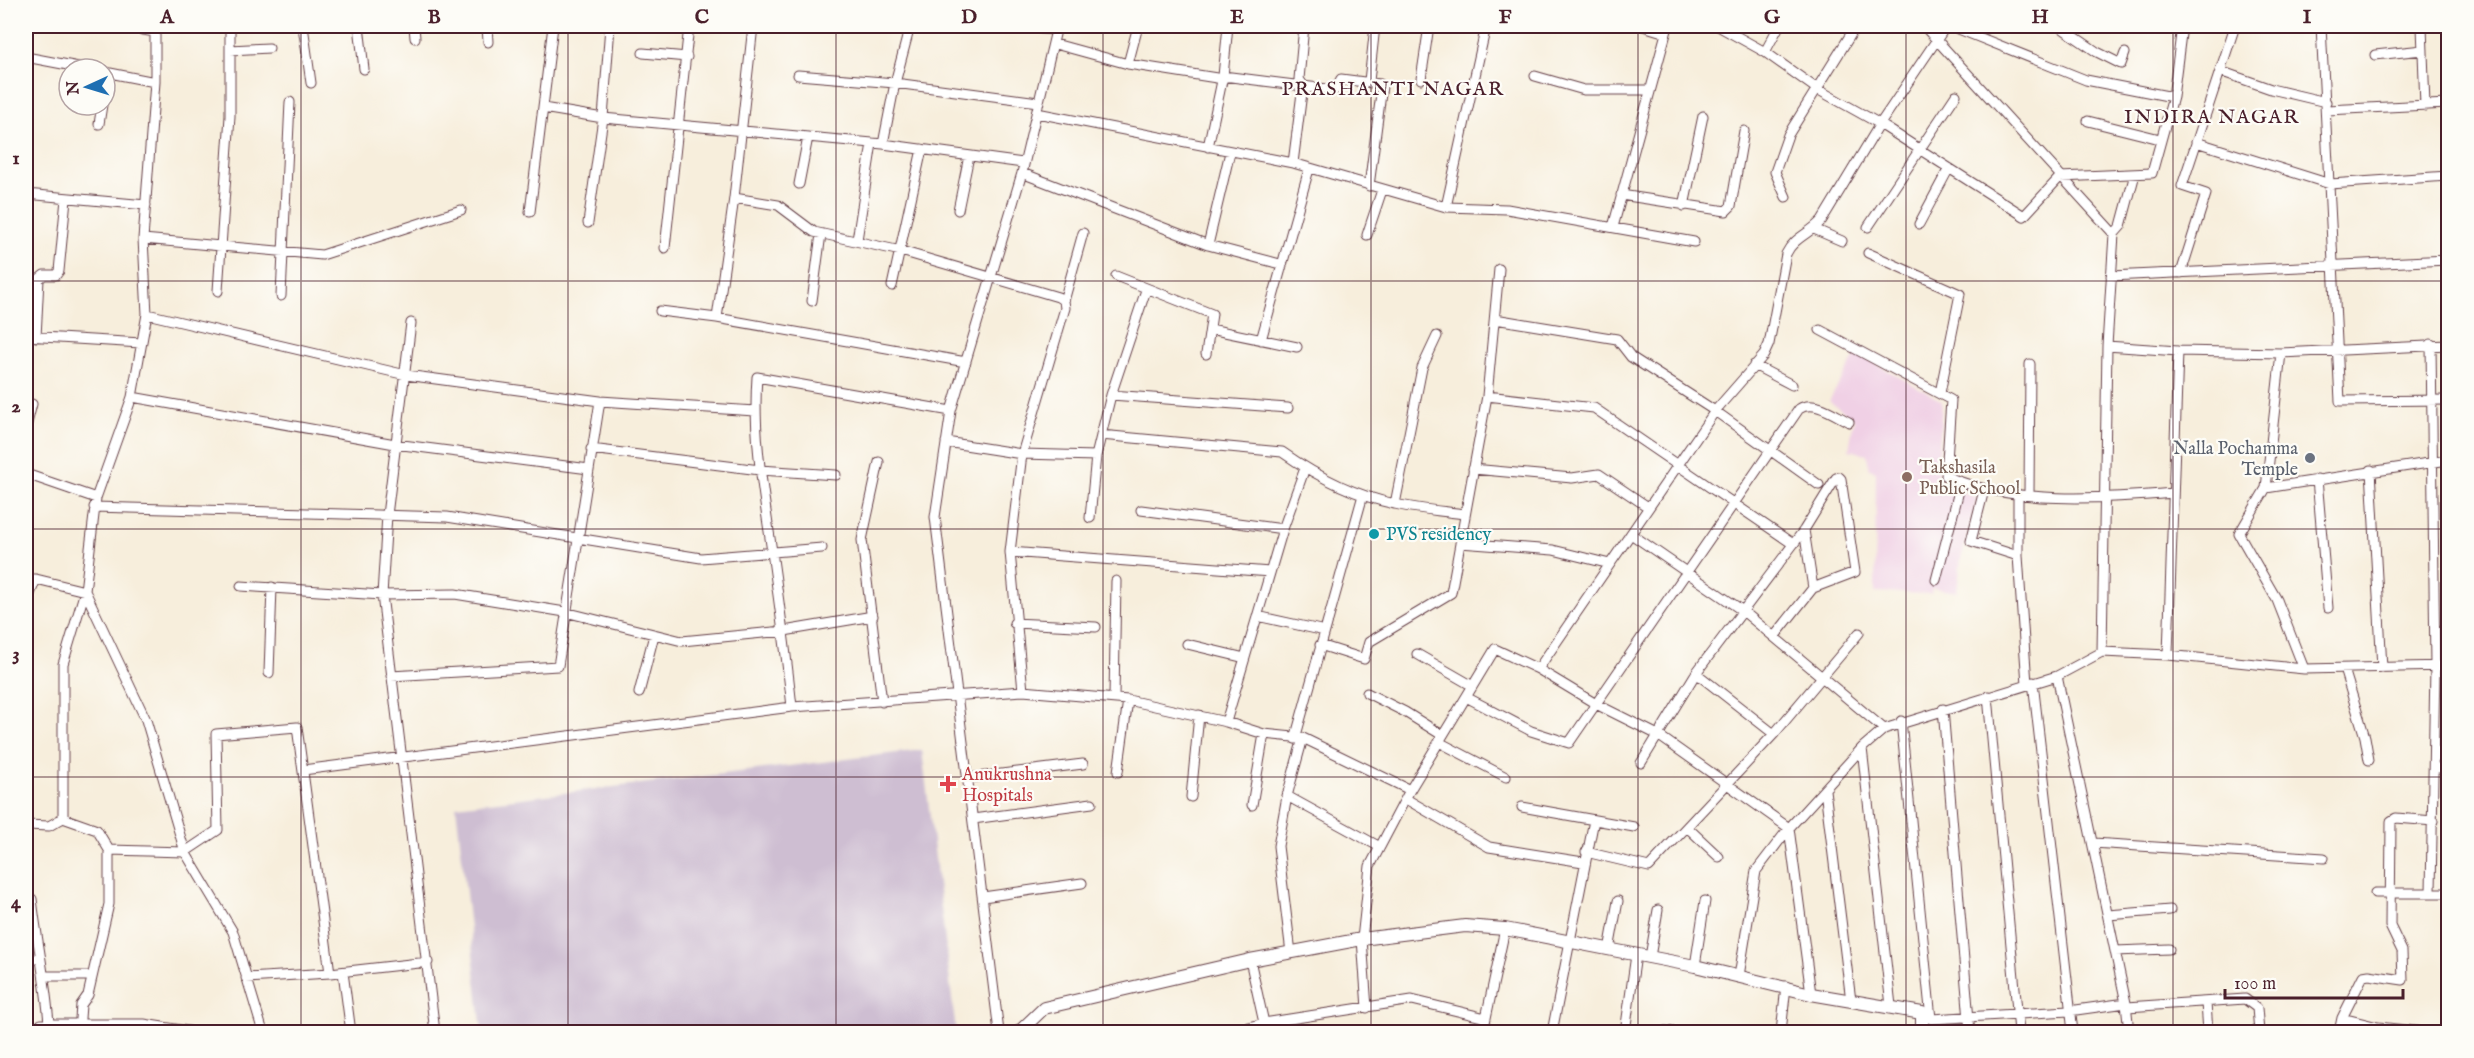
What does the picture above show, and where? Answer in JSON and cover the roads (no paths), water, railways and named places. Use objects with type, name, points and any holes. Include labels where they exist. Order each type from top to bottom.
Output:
[{"type":"street","points":[[63,818],[63,664],[85,591],[95,503],[132,397],[147,314],[143,239],[155,82],[155,29],[120,26]]},
{"type":"street","points":[[218,291],[231,116],[230,26]]},
{"type":"street","points":[[303,26],[311,83]]},
{"type":"street","points":[[359,26],[364,69]]},
{"type":"street","points":[[414,26],[415,38]]},
{"type":"street","points":[[487,26],[488,42]]},
{"type":"street","points":[[530,212],[553,26]]},
{"type":"street","points":[[588,223],[603,118],[610,26]]},
{"type":"street","points":[[665,248],[680,126],[689,26]]},
{"type":"street","points":[[717,318],[734,198],[739,131],[753,26]]},
{"type":"street","points":[[883,144],[895,83],[910,26]]},
{"type":"street","points":[[999,1032],[935,518],[951,411],[1022,173],[1057,28],[1005,26]]},
{"type":"street","points":[[1128,64],[1138,26]]},
{"type":"street","points":[[1208,147],[1223,77],[1228,26]]},
{"type":"street","points":[[1293,163],[1303,85],[1299,79],[1304,26]]},
{"type":"street","points":[[1369,81],[1375,26]]},
{"type":"street","points":[[1421,79],[1429,26]]},
{"type":"street","points":[[1446,207],[1486,26]]},
{"type":"street","points":[[1613,227],[1667,29],[1643,26]]},
{"type":"street","points":[[1718,26],[1755,45],[1817,89],[1880,124],[2024,216],[2060,177],[2152,173],[2173,97],[2182,26]]},
{"type":"street","points":[[1765,52],[1779,26]]},
{"type":"street","points":[[1786,197],[1777,181],[1775,166],[1788,135],[1856,26]]},
{"type":"street","points":[[1924,26],[1937,37],[2060,177],[2114,234]]},
{"type":"street","points":[[1538,669],[1715,411],[1764,355],[1769,344],[1786,255],[1795,240],[1814,229],[1880,124],[1946,26]]},
{"type":"street","points":[[1951,26],[2086,80],[2173,97]]},
{"type":"street","points":[[2059,26],[2097,52],[2121,64],[2124,53]]},
{"type":"street","points":[[2181,273],[2206,194],[2182,186],[2235,26]]},
{"type":"street","points":[[2321,26],[2327,106],[2332,263],[2340,401],[2448,400]]},
{"type":"street","points":[[2422,26],[2425,106]]},
{"type":"street","points":[[1054,44],[1128,64],[1223,77],[1303,85],[1369,81],[1381,91],[1369,186]]},
{"type":"street","points":[[230,50],[269,48]]},
{"type":"street","points":[[2376,55],[2424,50]]},
{"type":"street","points":[[643,53],[687,57]]},
{"type":"street","points":[[26,57],[57,63]]},
{"type":"street","points":[[2220,71],[2327,106],[2448,104]]},
{"type":"street","points":[[117,74],[155,82]]},
{"type":"street","points":[[798,75],[895,83],[1038,102]]},
{"type":"street","points":[[1535,76],[1584,90],[1648,93]]},
{"type":"street","points":[[1868,227],[1956,95]]},
{"type":"street","points":[[281,297],[290,102]]},
{"type":"street","points":[[543,108],[603,118],[883,144],[1023,163]]},
{"type":"street","points":[[1037,113],[1293,163],[1446,207],[1507,209],[1694,242]]},
{"type":"street","points":[[1684,206],[1703,116]]},
{"type":"street","points":[[99,124],[100,117]]},
{"type":"street","points":[[2088,121],[2160,139]]},
{"type":"street","points":[[1621,195],[1721,211],[1729,209],[1744,131]]},
{"type":"street","points":[[798,184],[808,137]]},
{"type":"street","points":[[2196,142],[2330,184],[2448,176]]},
{"type":"street","points":[[857,240],[872,143]]},
{"type":"street","points":[[892,286],[902,251],[922,149]]},
{"type":"street","points":[[1208,245],[1230,152]]},
{"type":"street","points":[[958,210],[969,156]]},
{"type":"street","points":[[1919,224],[1949,168]]},
{"type":"street","points":[[1261,340],[1280,264],[1309,169]]},
{"type":"street","points":[[1022,173],[1208,245],[1280,264]]},
{"type":"street","points":[[2102,652],[2111,276],[2114,234],[2121,226],[2134,174]]},
{"type":"street","points":[[1367,235],[1382,190]]},
{"type":"street","points":[[26,194],[146,205]]},
{"type":"street","points":[[734,198],[778,205],[820,234],[902,251],[1058,297],[1064,301]]},
{"type":"street","points":[[36,336],[39,279],[42,276],[56,275],[59,271],[66,199]]},
{"type":"street","points":[[143,239],[322,255],[461,210]]},
{"type":"street","points":[[1814,229],[1842,242]]},
{"type":"street","points":[[1023,691],[1014,622],[1010,552],[1022,454],[1065,308],[1064,301],[1083,233]]},
{"type":"street","points":[[812,301],[820,234]]},
{"type":"street","points":[[1868,253],[1960,294],[1940,393]]},
{"type":"street","points":[[2111,276],[2332,263],[2448,260]]},
{"type":"street","points":[[1320,645],[1364,659],[1370,642],[1451,593],[1487,396],[1499,269]]},
{"type":"street","points":[[1116,276],[1146,290],[1212,314],[1206,354]]},
{"type":"street","points":[[1090,518],[1096,456],[1101,435],[1146,290]]},
{"type":"street","points":[[660,312],[717,318],[966,362]]},
{"type":"street","points":[[147,314],[406,375],[600,401],[755,411]]},
{"type":"street","points":[[1495,319],[1617,339],[1631,357],[1715,411],[1819,485]]},
{"type":"street","points":[[411,323],[387,515],[382,595],[435,1032]]},
{"type":"street","points":[[1210,329],[1297,347]]},
{"type":"street","points":[[1820,330],[1951,400],[1946,476],[1961,483],[1984,490],[2018,495],[2105,499],[2173,493]]},
{"type":"street","points":[[26,336],[141,343]]},
{"type":"street","points":[[1395,504],[1422,368],[1437,336]]},
{"type":"street","points":[[2108,346],[2178,351],[2281,353],[2431,344],[2448,345]]},
{"type":"street","points":[[2431,344],[2434,400],[2435,666],[2431,892]]},
{"type":"street","points":[[2168,655],[2178,351]]},
{"type":"street","points":[[2281,353],[2266,488],[2239,534],[2277,600],[2304,669]]},
{"type":"street","points":[[2029,494],[2030,364]]},
{"type":"street","points":[[1754,365],[1792,385]]},
{"type":"street","points":[[792,707],[784,631],[760,470],[755,411],[757,377],[951,411]]},
{"type":"street","points":[[1112,395],[1288,408]]},
{"type":"street","points":[[1487,396],[1594,408],[1793,544]]},
{"type":"street","points":[[132,397],[395,444],[589,469]]},
{"type":"street","points":[[391,676],[558,666],[600,401]]},
{"type":"street","points":[[26,427],[32,404]]},
{"type":"street","points":[[1466,697],[1531,731],[1569,743],[1685,570],[1734,505],[1803,406],[1814,405],[1849,422]]},
{"type":"street","points":[[1101,435],[1282,452],[1305,468],[1363,495],[1395,504],[1464,514]]},
{"type":"street","points":[[946,442],[1022,454],[1096,456]]},
{"type":"street","points":[[591,449],[760,470],[836,475]]},
{"type":"street","points":[[2266,488],[2448,460]]},
{"type":"street","points":[[879,462],[862,540],[882,702]]},
{"type":"street","points":[[1226,722],[1283,529],[1305,468]]},
{"type":"street","points":[[1473,468],[1572,478],[1599,474],[1648,507]]},
{"type":"street","points":[[2371,471],[2382,668]]},
{"type":"street","points":[[26,474],[95,503],[447,517],[701,558],[772,554],[822,548]]},
{"type":"street","points":[[1641,763],[1696,673],[1804,530],[1836,478],[1839,477],[1855,572],[1813,588],[1774,637]]},
{"type":"street","points":[[2317,479],[2328,608]]},
{"type":"street","points":[[1936,580],[1961,483]]},
{"type":"street","points":[[1984,490],[1971,541],[2018,556]]},
{"type":"street","points":[[1291,953],[1278,846],[1320,645],[1363,495]]},
{"type":"street","points":[[2018,495],[2018,556],[2030,683],[2073,1032]]},
{"type":"street","points":[[1141,510],[1283,529]]},
{"type":"street","points":[[1804,530],[1813,588]]},
{"type":"street","points":[[1631,534],[1743,611],[1884,729]]},
{"type":"street","points":[[1460,543],[1553,550],[1610,564]]},
{"type":"street","points":[[1010,552],[1270,573]]},
{"type":"street","points":[[26,579],[36,579],[85,591]]},
{"type":"street","points":[[26,604],[36,579]]},
{"type":"street","points":[[1114,698],[1116,581]]},
{"type":"street","points":[[241,586],[382,595],[455,594],[565,612],[682,641],[784,631],[873,616]]},
{"type":"street","points":[[269,673],[272,587]]},
{"type":"street","points":[[85,591],[146,720],[185,852],[233,932],[263,1032]]},
{"type":"street","points":[[1257,616],[1325,631]]},
{"type":"street","points":[[1014,622],[1096,627]]},
{"type":"street","points":[[1586,852],[1649,867],[1774,734],[1859,633]]},
{"type":"street","points":[[639,693],[654,635]]},
{"type":"street","points":[[1187,644],[1245,657]]},
{"type":"street","points":[[1367,1008],[1362,939],[1370,866],[1440,738],[1495,649],[1538,669],[1596,704],[1658,735],[1789,828],[1811,994]]},
{"type":"street","points":[[1739,976],[1755,871],[1789,828],[1862,748],[1884,729],[1943,709],[2057,676],[2102,652],[2168,655],[2304,669],[2448,666]]},
{"type":"street","points":[[1417,654],[1471,685]]},
{"type":"street","points":[[2344,669],[2365,737],[2369,760]]},
{"type":"street","points":[[1696,673],[1774,734]]},
{"type":"street","points":[[2057,676],[2108,915],[2126,1005],[2129,1032]]},
{"type":"street","points":[[303,770],[403,759],[792,707],[1023,691],[1128,700],[1226,722],[1264,734],[1299,738],[1408,794],[1489,847],[1583,862]]},
{"type":"street","points":[[1367,693],[1405,712],[1440,738],[1506,777]]},
{"type":"street","points":[[1988,696],[2019,1032]]},
{"type":"street","points":[[1118,772],[1128,700]]},
{"type":"street","points":[[1943,709],[1970,1032]]},
{"type":"street","points":[[1191,797],[1199,716]]},
{"type":"street","points":[[1901,722],[1927,1016],[1922,1032]]},
{"type":"street","points":[[109,850],[185,852],[218,830],[216,734],[297,727],[330,973]]},
{"type":"street","points":[[1252,805],[1264,734]]},
{"type":"street","points":[[1862,748],[1891,1006]]},
{"type":"street","points":[[969,778],[1083,764]]},
{"type":"street","points":[[2434,768],[2448,768]]},
{"type":"street","points":[[1825,790],[1851,1001]]},
{"type":"street","points":[[1287,796],[1380,847]]},
{"type":"street","points":[[974,819],[1092,803]]},
{"type":"street","points":[[1522,807],[1634,827]]},
{"type":"street","points":[[26,825],[49,826],[63,818],[97,830],[109,850],[110,904],[88,995],[81,1005],[80,1029]]},
{"type":"street","points":[[2339,1032],[2342,1018],[2363,976],[2403,980],[2403,951],[2392,932],[2388,892],[2391,821],[2396,818],[2434,821]]},
{"type":"street","points":[[1552,1032],[1583,862],[1594,820]]},
{"type":"street","points":[[1687,827],[1719,857]]},
{"type":"street","points":[[2093,843],[2324,858]]},
{"type":"street","points":[[983,897],[1082,883]]},
{"type":"street","points":[[2374,893],[2448,893]]},
{"type":"street","points":[[32,899],[39,959],[45,976],[49,1024]]},
{"type":"street","points":[[1609,950],[1618,901]]},
{"type":"street","points":[[1695,966],[1705,901]]},
{"type":"street","points":[[1650,957],[1658,910]]},
{"type":"street","points":[[2108,915],[2170,910]]},
{"type":"street","points":[[1019,1032],[1044,1008],[1250,960],[1362,939],[1465,926],[1505,929],[1650,957],[1786,986],[1811,994],[1891,1006],[1927,1016],[1970,1016],[2069,1011],[2126,1005],[2251,1001],[2257,1008],[2259,1032]]},
{"type":"street","points":[[1483,1032],[1505,929]]},
{"type":"street","points":[[2115,951],[2169,949]]},
{"type":"street","points":[[1625,1032],[1636,955]]},
{"type":"street","points":[[26,959],[39,959]]},
{"type":"street","points":[[1250,960],[1265,1028]]},
{"type":"street","points":[[246,978],[343,972],[428,962]]},
{"type":"street","points":[[343,972],[350,1025]]},
{"type":"street","points":[[45,976],[92,976]]},
{"type":"street","points":[[1781,1032],[1786,986]]},
{"type":"street","points":[[1228,1032],[1265,1028],[1412,1000],[1486,1018]]},
{"type":"street","points":[[2206,1003],[2208,1032]]},
{"type":"street","points":[[2342,1018],[2378,1027],[2425,1032]]},
{"type":"street","points":[[41,1032],[41,1024],[80,1029],[144,1024],[194,1032]]},
{"type":"street","points":[[1665,1031],[1676,1032]]},
{"type":"place","name":"Nalla Pochamma Temple","points":[[2310,458]]},
{"type":"place","name":"Takshasila Public School","points":[[1907,477]]},
{"type":"place","name":"PVS residency","points":[[1374,534]]},
{"type":"place","name":"Anukrushna Hospitals","points":[[948,784]]},
{"type":"district","name":"PRASHANTI NAGAR","points":[[1393,88]]},
{"type":"district","name":"INDIRA NAGAR","points":[[2212,116]]}]
